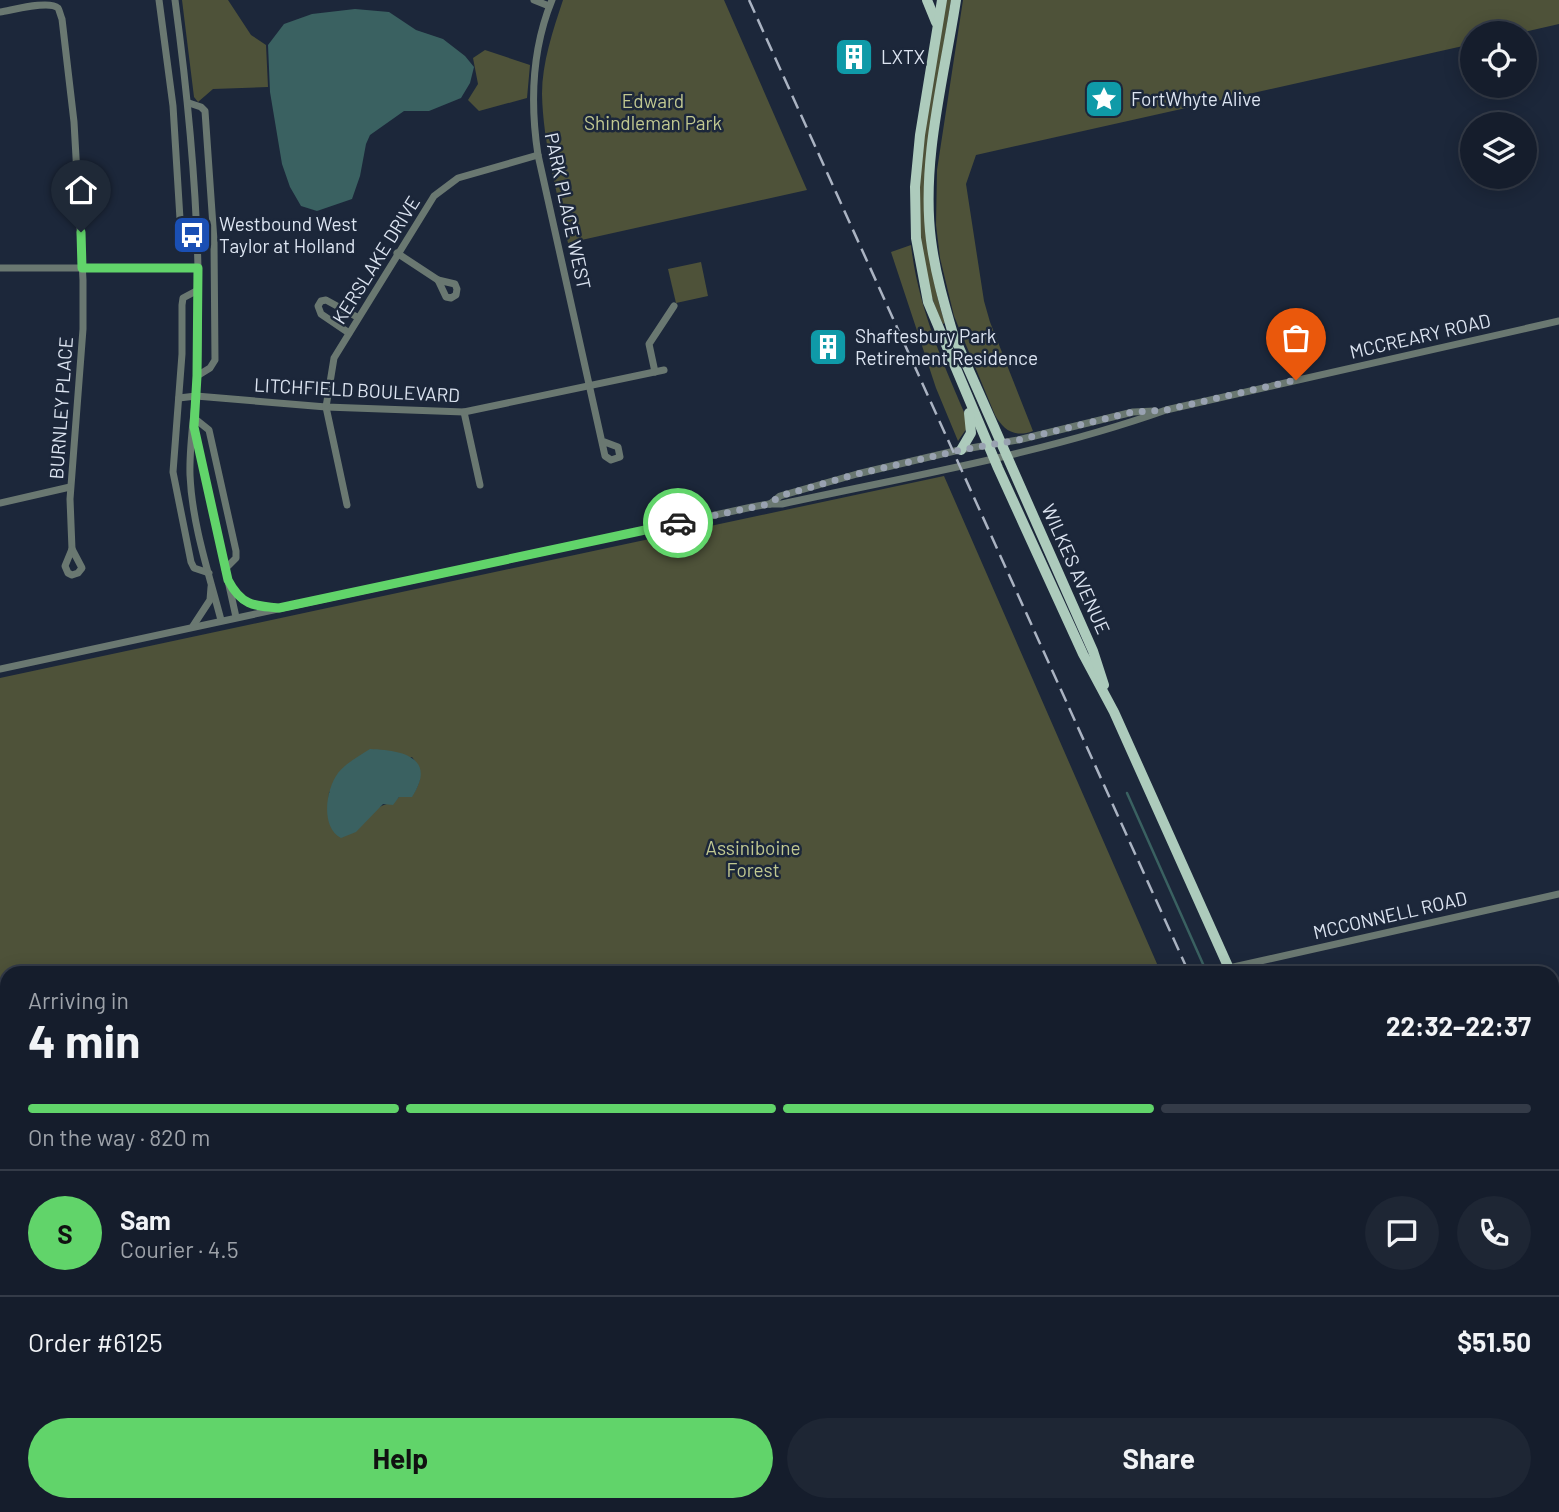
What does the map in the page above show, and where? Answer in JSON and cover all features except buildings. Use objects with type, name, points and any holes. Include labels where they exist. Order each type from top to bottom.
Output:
[{"type":"main road","points":[[927,0],[937,27]]},
{"type":"main road","points":[[942,0],[920,135],[914,212],[916,238],[929,302],[957,372],[972,426],[961,450]]},
{"type":"main road","name":"WILKES AVENUE","points":[[956,0],[934,136],[929,187],[931,238],[939,283],[953,334],[1093,651],[1114,712]]},
{"type":"main road","name":"WILKES AVENUE","points":[[957,372],[1083,654],[1114,712],[1228,966]]},
{"type":"street","points":[[159,0],[173,106],[181,235],[185,241],[197,247]]},
{"type":"street","points":[[175,0],[189,103],[198,268],[194,427],[236,617]]},
{"type":"street","points":[[534,0],[551,3]]},
{"type":"street","name":"BURNLEY PLACE","points":[[0,12],[51,3],[58,8],[62,19],[74,122],[82,268],[83,329],[70,487],[72,550]]},
{"type":"street","name":"PARK PLACE WEST","points":[[551,3],[536,56],[533,97],[538,155],[602,441]]},
{"type":"street","points":[[189,103],[205,111],[214,241],[215,360],[210,368],[197,376]]},
{"type":"street","name":"KERSLAKE DRIVE","points":[[326,407],[334,358],[434,196],[458,178],[538,155]]},
{"type":"street","points":[[397,253],[438,280]]},
{"type":"street","points":[[0,268],[198,268]]},
{"type":"street","points":[[198,290],[183,298],[182,305],[174,482],[191,562],[194,568],[209,573]]},
{"type":"street","points":[[349,332],[321,314],[318,306],[321,301],[326,300],[357,317]]},
{"type":"street","name":"LITCHFIELD BOULEVARD","points":[[179,398],[196,396],[326,407],[464,412],[659,371],[649,344],[674,306]]},
{"type":"street","name":"MCCREARY ROAD","points":[[769,504],[782,504],[994,457],[1134,421],[1166,410],[1559,321]]},
{"type":"street","points":[[326,407],[347,505]]},
{"type":"street","name":"MCCREARY ROAD","points":[[769,504],[780,496],[857,474],[1133,412],[1166,410]]},
{"type":"street","points":[[464,412],[480,485]]},
{"type":"street","points":[[194,418],[209,430],[236,551],[236,558],[225,569]]},
{"type":"street","points":[[194,427],[190,445],[190,478],[221,620]]},
{"type":"street","points":[[0,503],[70,487]]},
{"type":"street","points":[[0,669],[769,504]]},
{"type":"street","points":[[228,580],[234,593],[242,600],[254,606],[279,608]]},
{"type":"street","points":[[192,626],[210,600],[212,583]]},
{"type":"street","name":"MCCONNELL ROAD","points":[[1247,966],[1559,894]]},
{"type":"green space","points":[[182,0],[228,0],[251,35],[266,45],[268,87],[213,89],[198,102],[194,97]]},
{"type":"green space","name":"Edward Shindleman Park","points":[[563,0],[724,0],[807,190],[568,243],[548,150],[542,94],[546,59]]},
{"type":"green space","points":[[946,0],[951,0],[932,121],[927,203],[929,244],[945,323],[943,324],[929,288],[921,248],[919,207],[926,121]]},
{"type":"green space","name":"FortWhyte Alive","points":[[963,0],[1559,0],[1559,24],[1537,29],[1537,21],[1460,21],[1460,47],[976,155],[966,184],[984,301],[1033,431],[1027,433],[1010,431],[995,415],[954,316],[940,258],[936,225],[937,170]]},
{"type":"green space","points":[[485,50],[530,65],[527,98],[479,111],[468,100],[478,84],[473,58]]},
{"type":"green space","points":[[911,245],[925,313],[967,419],[967,428],[958,441],[936,388],[891,252]]},
{"type":"green space","points":[[701,262],[708,296],[676,303],[668,269]]},
{"type":"green space","name":"Assiniboine Forest","points":[[944,476],[1158,966],[0,966],[0,678]],"holes":[[[412,757],[418,767],[418,786],[412,796],[399,797],[377,809],[328,817],[329,792]]]},
{"type":"shaded area","points":[[355,9],[389,12],[416,30],[443,39],[465,56],[474,67],[470,83],[461,98],[429,111],[404,111],[370,135],[352,199],[317,211],[301,206],[290,187],[282,164],[270,92],[268,45],[284,24],[312,14]]},
{"type":"shaded area","points":[[370,749],[393,751],[412,758],[421,773],[419,783],[412,797],[399,797],[393,805],[383,804],[356,832],[341,838],[334,833],[328,817],[330,788],[341,769]]},
{"type":"waterway","points":[[1127,793],[1204,966]]},
{"type":"railway","points":[[749,0],[1186,966]]},
{"type":"way so far","points":[[678,523],[769,504],[780,496],[857,474],[1018,440],[1133,412],[1166,410],[1296,380]]},
{"type":"place","name":"LXTX","points":[[854,57]]},
{"type":"place","name":"FortWhyte Alive","points":[[1104,99]]},
{"type":"place","name":"Westbound West Taylor at Holland","points":[[192,235]]},
{"type":"place","name":"Shaftesbury Park Retirement Residence","points":[[828,347]]},
{"type":"route","points":[[81,232],[82,268],[198,268],[194,427],[228,580],[234,593],[254,606],[279,608],[678,523]]}]
